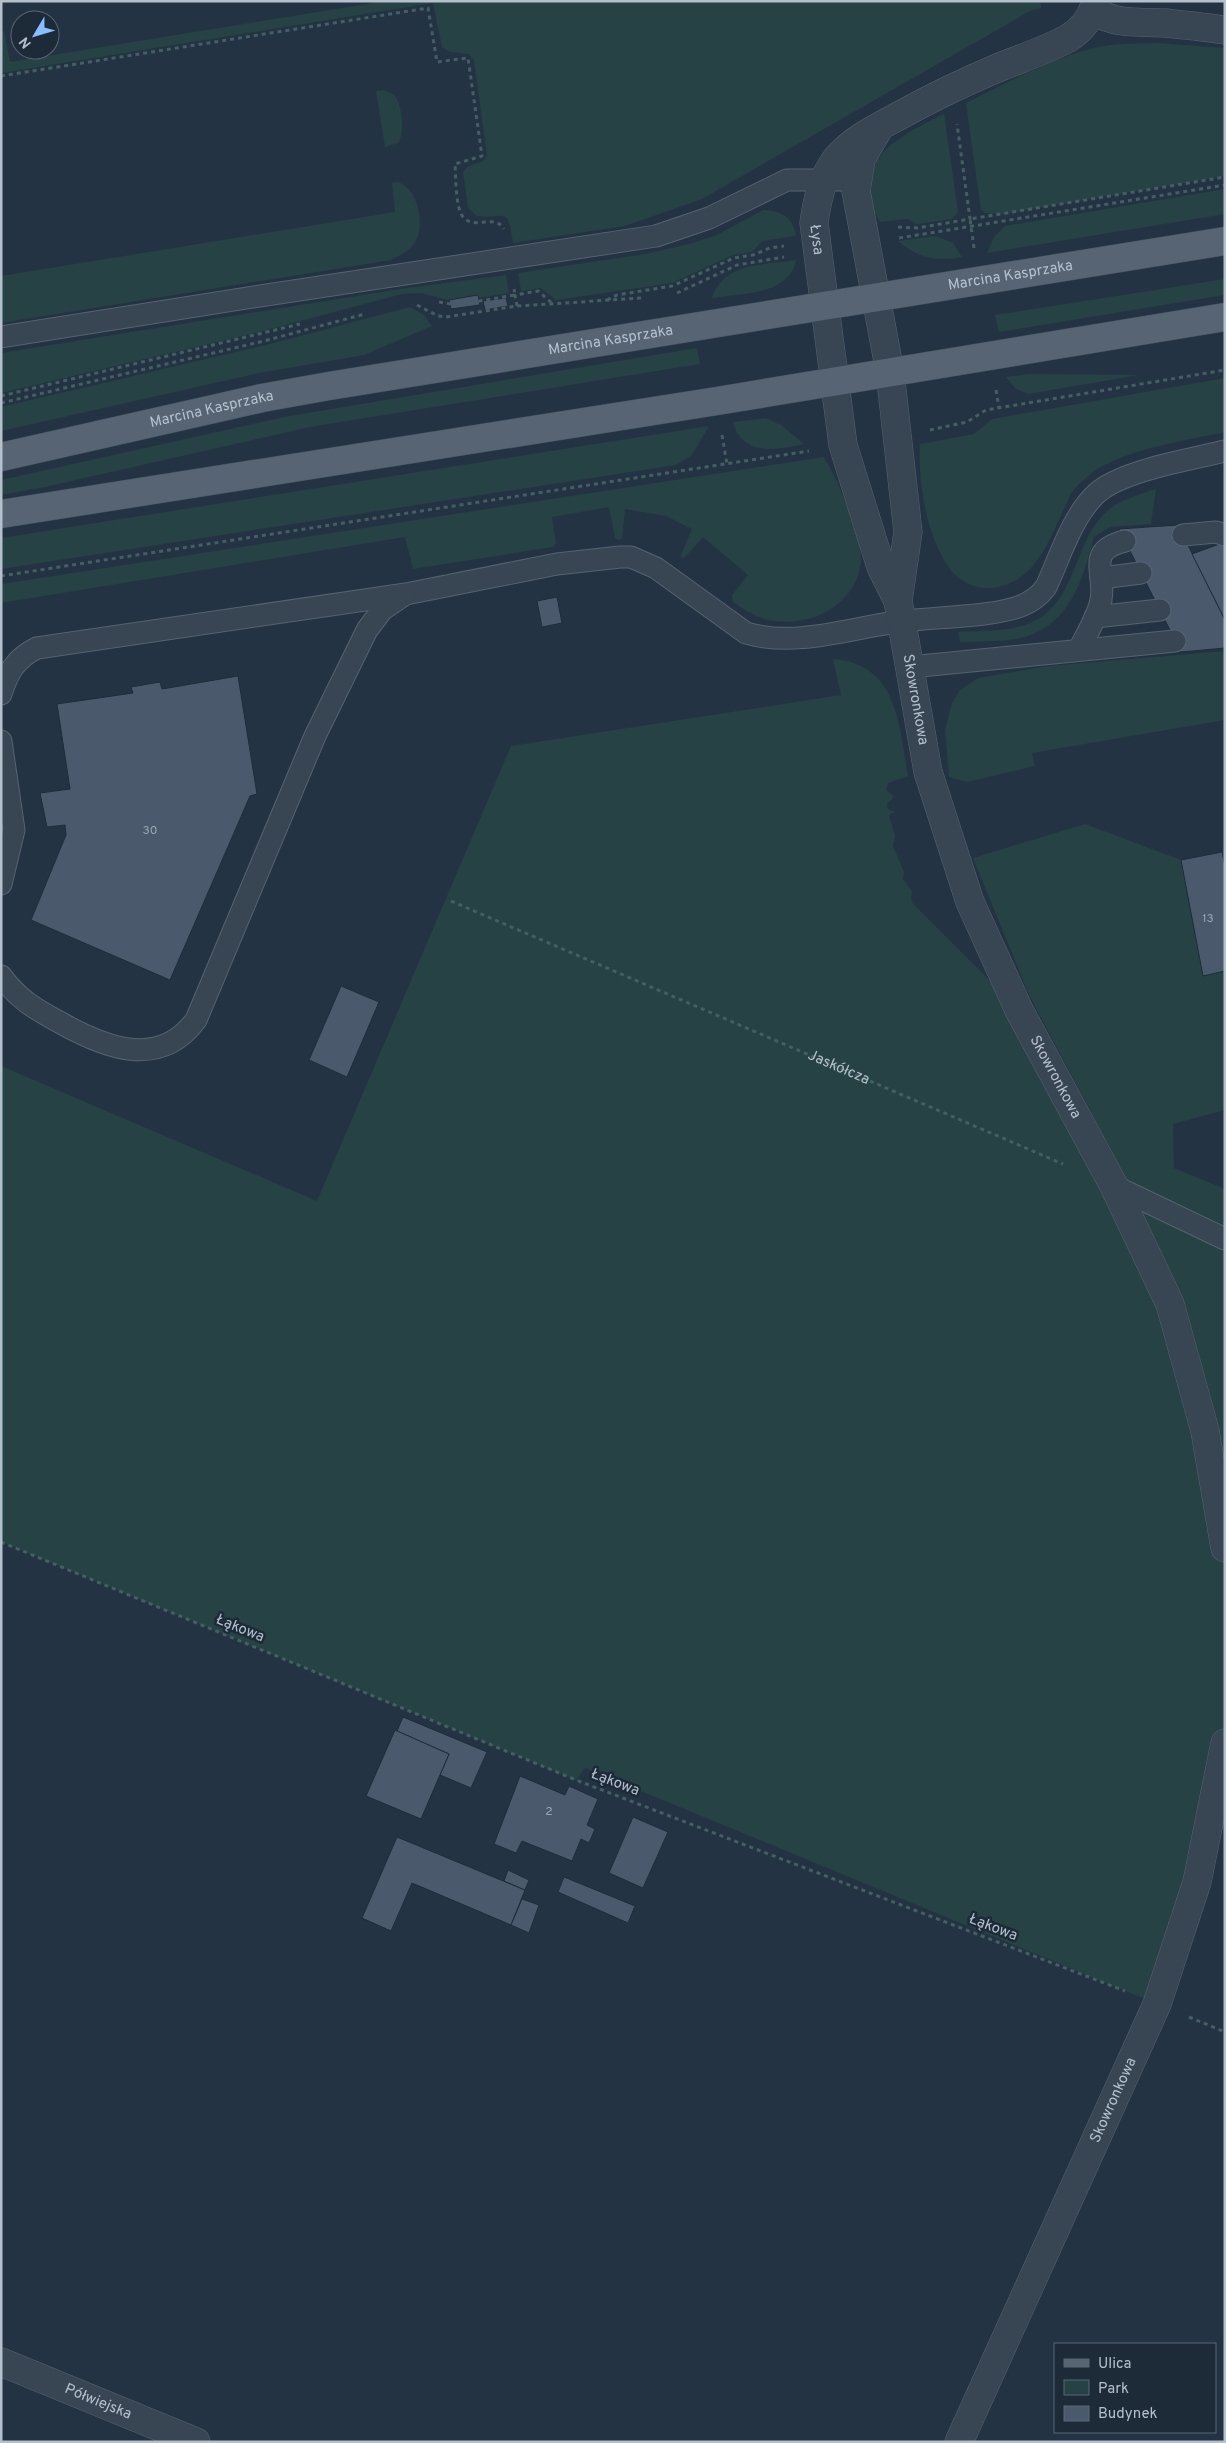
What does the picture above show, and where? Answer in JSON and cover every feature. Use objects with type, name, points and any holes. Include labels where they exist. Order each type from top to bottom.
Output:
[{"type":"main road","name":"Marcina Kasprzaka","points":[[1,457],[148,423],[300,391],[1225,240]]},
{"type":"main road","points":[[1,514],[1225,317]]},
{"type":"street","points":[[1095,6],[1121,22],[1163,23],[1225,30]]},
{"type":"street","name":"Łysa","points":[[834,381],[814,223],[816,204],[824,181],[842,152],[882,125],[952,88],[1067,39],[1081,28],[1095,6]]},
{"type":"street","points":[[876,297],[858,202],[856,180],[861,159],[882,125]]},
{"type":"street","name":"Skowronkowa","points":[[876,297],[890,372],[908,532],[900,611]]},
{"type":"street","name":"Skowronkowa","points":[[834,381],[843,445],[881,567],[900,611],[928,772],[970,902],[1019,1010],[1114,1186],[1170,1304],[1205,1431],[1225,1548]]},
{"type":"street","name":"Skowronkowa","points":[[959,2442],[1157,2004],[1197,1882],[1225,1743]]},
{"type":"street","name":"Półwiejska","points":[[1,2362],[196,2442]]},
{"type":"lane","points":[[1,338],[246,298],[624,242],[671,232],[709,218],[787,180],[856,180]]},
{"type":"lane","points":[[1,694],[6,679],[16,661],[24,654],[37,648],[406,594],[557,564],[631,558],[656,568],[746,633],[763,638],[785,639],[900,611],[1002,611],[1029,602],[1039,596],[1046,587],[1077,520],[1097,493],[1127,476],[1225,451]]},
{"type":"lane","points":[[1183,534],[1216,532],[1225,535]]},
{"type":"lane","points":[[1078,650],[1102,599],[1102,553],[1109,545],[1125,541]]},
{"type":"lane","points":[[1101,578],[1141,574]]},
{"type":"lane","points":[[1,976],[25,1003],[85,1036],[109,1046],[133,1051],[147,1050],[176,1039],[190,1028],[196,1020],[315,736],[358,648],[367,630],[382,610],[406,594]]},
{"type":"lane","points":[[1095,617],[1160,610]]},
{"type":"lane","points":[[910,667],[1175,641]]},
{"type":"lane","points":[[1,741],[14,830],[1,884]]},
{"type":"lane","points":[[1114,1186],[1225,1239]]},
{"type":"path","points":[[1,76],[428,8],[437,62],[468,58],[482,156],[455,164],[458,205],[463,218],[472,223],[500,223],[506,236],[517,306]]},
{"type":"path","points":[[952,88],[970,219]]},
{"type":"path","points":[[866,244],[1225,185]]},
{"type":"path","points":[[672,295],[737,265],[818,251]]},
{"type":"path","points":[[433,300],[456,306],[538,291],[554,304]]},
{"type":"path","points":[[410,303],[446,318],[517,306],[643,298]]},
{"type":"path","points":[[1,403],[264,341],[367,314]]},
{"type":"path","points":[[1,396],[307,322]]},
{"type":"path","points":[[896,436],[967,422],[986,410],[1225,370]]},
{"type":"path","points":[[1,576],[843,445]]},
{"type":"path","name":"Jaskółcza","points":[[451,901],[1114,1186]]},
{"type":"path","name":"Łąkowa","points":[[1,1542],[576,1780],[1225,2032]]},
{"type":"green space","points":[[385,1],[1040,1],[1041,8],[1030,11],[702,199],[625,226],[513,243],[507,218],[504,216],[477,216],[468,208],[463,172],[467,167],[484,161],[487,155],[474,61],[469,54],[450,52],[442,47],[433,3],[1,73],[1,32],[4,31],[10,62],[22,60],[60,60],[60,54]]},
{"type":"green space","points":[[1156,43],[1225,48],[1225,176],[1003,214],[985,213],[981,210],[966,103],[1025,74],[1070,55],[1103,46]]},
{"type":"green space","points":[[383,90],[396,97],[402,121],[402,133],[398,143],[385,147],[376,91]]},
{"type":"green space","points":[[944,114],[958,212],[952,219],[917,224],[907,219],[880,222],[871,201],[870,182],[874,167],[883,153],[895,142]]},
{"type":"green space","points":[[398,182],[405,186],[415,200],[420,219],[420,228],[412,247],[391,260],[1,323],[1,276],[395,212],[392,183]]},
{"type":"green space","points":[[1225,189],[1225,214],[987,253],[994,237],[1005,226]]},
{"type":"green space","points":[[763,210],[780,213],[785,216],[792,224],[796,236],[762,241],[752,252],[733,255],[672,283],[556,300],[541,288],[521,291],[518,273],[645,254],[689,244],[717,235]]},
{"type":"green space","points":[[935,236],[953,243],[962,257],[937,259],[928,257],[905,247],[898,241]]},
{"type":"green space","points":[[796,260],[792,272],[774,286],[762,291],[712,298],[717,286],[735,271],[746,267]]},
{"type":"green space","points":[[506,275],[509,293],[455,302],[421,293],[402,294],[259,332],[1,393],[1,353],[400,289]]},
{"type":"green space","points":[[1225,279],[1225,295],[999,332],[995,315]]},
{"type":"green space","points":[[410,307],[424,315],[432,326],[364,355],[259,373],[1,431],[1,407],[266,345]]},
{"type":"green space","points":[[697,348],[700,364],[310,427],[45,487],[1,495],[1,480],[284,417]]},
{"type":"green space","points":[[1029,374],[1139,375],[1028,394],[1016,389],[1006,377]]},
{"type":"green space","points":[[1225,378],[1225,432],[1130,454],[1101,467],[1080,483],[1073,491],[1038,560],[1018,579],[1006,585],[985,588],[968,584],[949,568],[934,540],[925,508],[920,475],[920,444],[974,434],[992,419]]},
{"type":"green space","points":[[765,418],[781,425],[804,444],[772,449],[753,446],[744,441],[733,422]]},
{"type":"green space","points":[[709,426],[691,456],[676,465],[1,569],[1,538]]},
{"type":"green space","points":[[824,457],[852,517],[861,553],[860,570],[854,584],[845,597],[821,615],[806,620],[790,622],[768,620],[752,614],[733,602],[732,595],[748,575],[703,537],[684,558],[680,557],[692,529],[666,516],[625,509],[622,539],[618,540],[615,538],[609,507],[552,517],[556,543],[553,547],[413,569],[405,537],[1,603],[1,584]]},
{"type":"green space","points":[[1156,489],[1151,524],[1110,527],[1094,537],[1085,568],[1073,597],[1054,621],[1041,630],[1018,639],[960,642],[958,632],[1013,628],[1030,623],[1045,614],[1057,602],[1066,587],[1087,538],[1107,511],[1124,500]]},
{"type":"green space","points":[[1225,651],[1225,720],[1032,753],[1035,766],[967,782],[949,777],[945,730],[952,703],[960,690],[978,678],[1048,666]]},
{"type":"green space","points":[[833,659],[855,663],[871,672],[883,685],[892,700],[902,737],[908,776],[888,783],[886,790],[894,796],[887,806],[888,809],[895,812],[889,815],[895,836],[893,846],[904,872],[903,879],[912,891],[911,898],[913,904],[1019,1010],[1136,1197],[1029,995],[973,858],[1085,824],[1181,860],[1203,975],[1225,971],[1225,1110],[1173,1124],[1174,1168],[1225,1189],[1225,1743],[1157,2004],[585,1768],[576,1780],[1,1542],[1,1066],[317,1201],[511,746],[841,695]]},
{"type":"building","points":[[478,295],[480,305],[451,309],[449,300]]},
{"type":"building","points":[[506,298],[508,306],[485,310],[483,301]]},
{"type":"building","points":[[1178,525],[1225,620],[1225,648],[1181,652],[1119,529]]},
{"type":"building","points":[[1225,542],[1225,617],[1224,618],[1192,554]]},
{"type":"building","points":[[557,597],[562,623],[542,627],[537,601]]},
{"type":"building","points":[[238,676],[257,794],[250,796],[170,980],[31,920],[66,835],[65,825],[47,827],[40,793],[70,789],[57,704],[133,693],[131,687],[160,682],[162,689]]},
{"type":"building","points":[[1222,852],[1225,867],[1225,971],[1203,976],[1181,860]]},
{"type":"building","points":[[341,986],[379,1002],[347,1077],[309,1060]]},
{"type":"building","points":[[403,1717],[487,1752],[471,1788],[440,1775],[449,1754],[397,1731]]},
{"type":"building","points":[[395,1730],[449,1754],[421,1819],[366,1796]]},
{"type":"building","points":[[520,1776],[565,1795],[569,1786],[598,1799],[587,1825],[595,1829],[589,1843],[581,1839],[572,1861],[522,1841],[516,1853],[494,1844]]},
{"type":"building","points":[[633,1817],[668,1832],[643,1888],[609,1873]]},
{"type":"building","points":[[397,1837],[525,1890],[511,1925],[412,1883],[391,1931],[362,1918]]},
{"type":"building","points":[[508,1870],[529,1880],[525,1890],[504,1881]]},
{"type":"building","points":[[564,1877],[635,1906],[628,1923],[558,1892]]},
{"type":"building","points":[[522,1899],[539,1905],[529,1933],[511,1925]]}]
